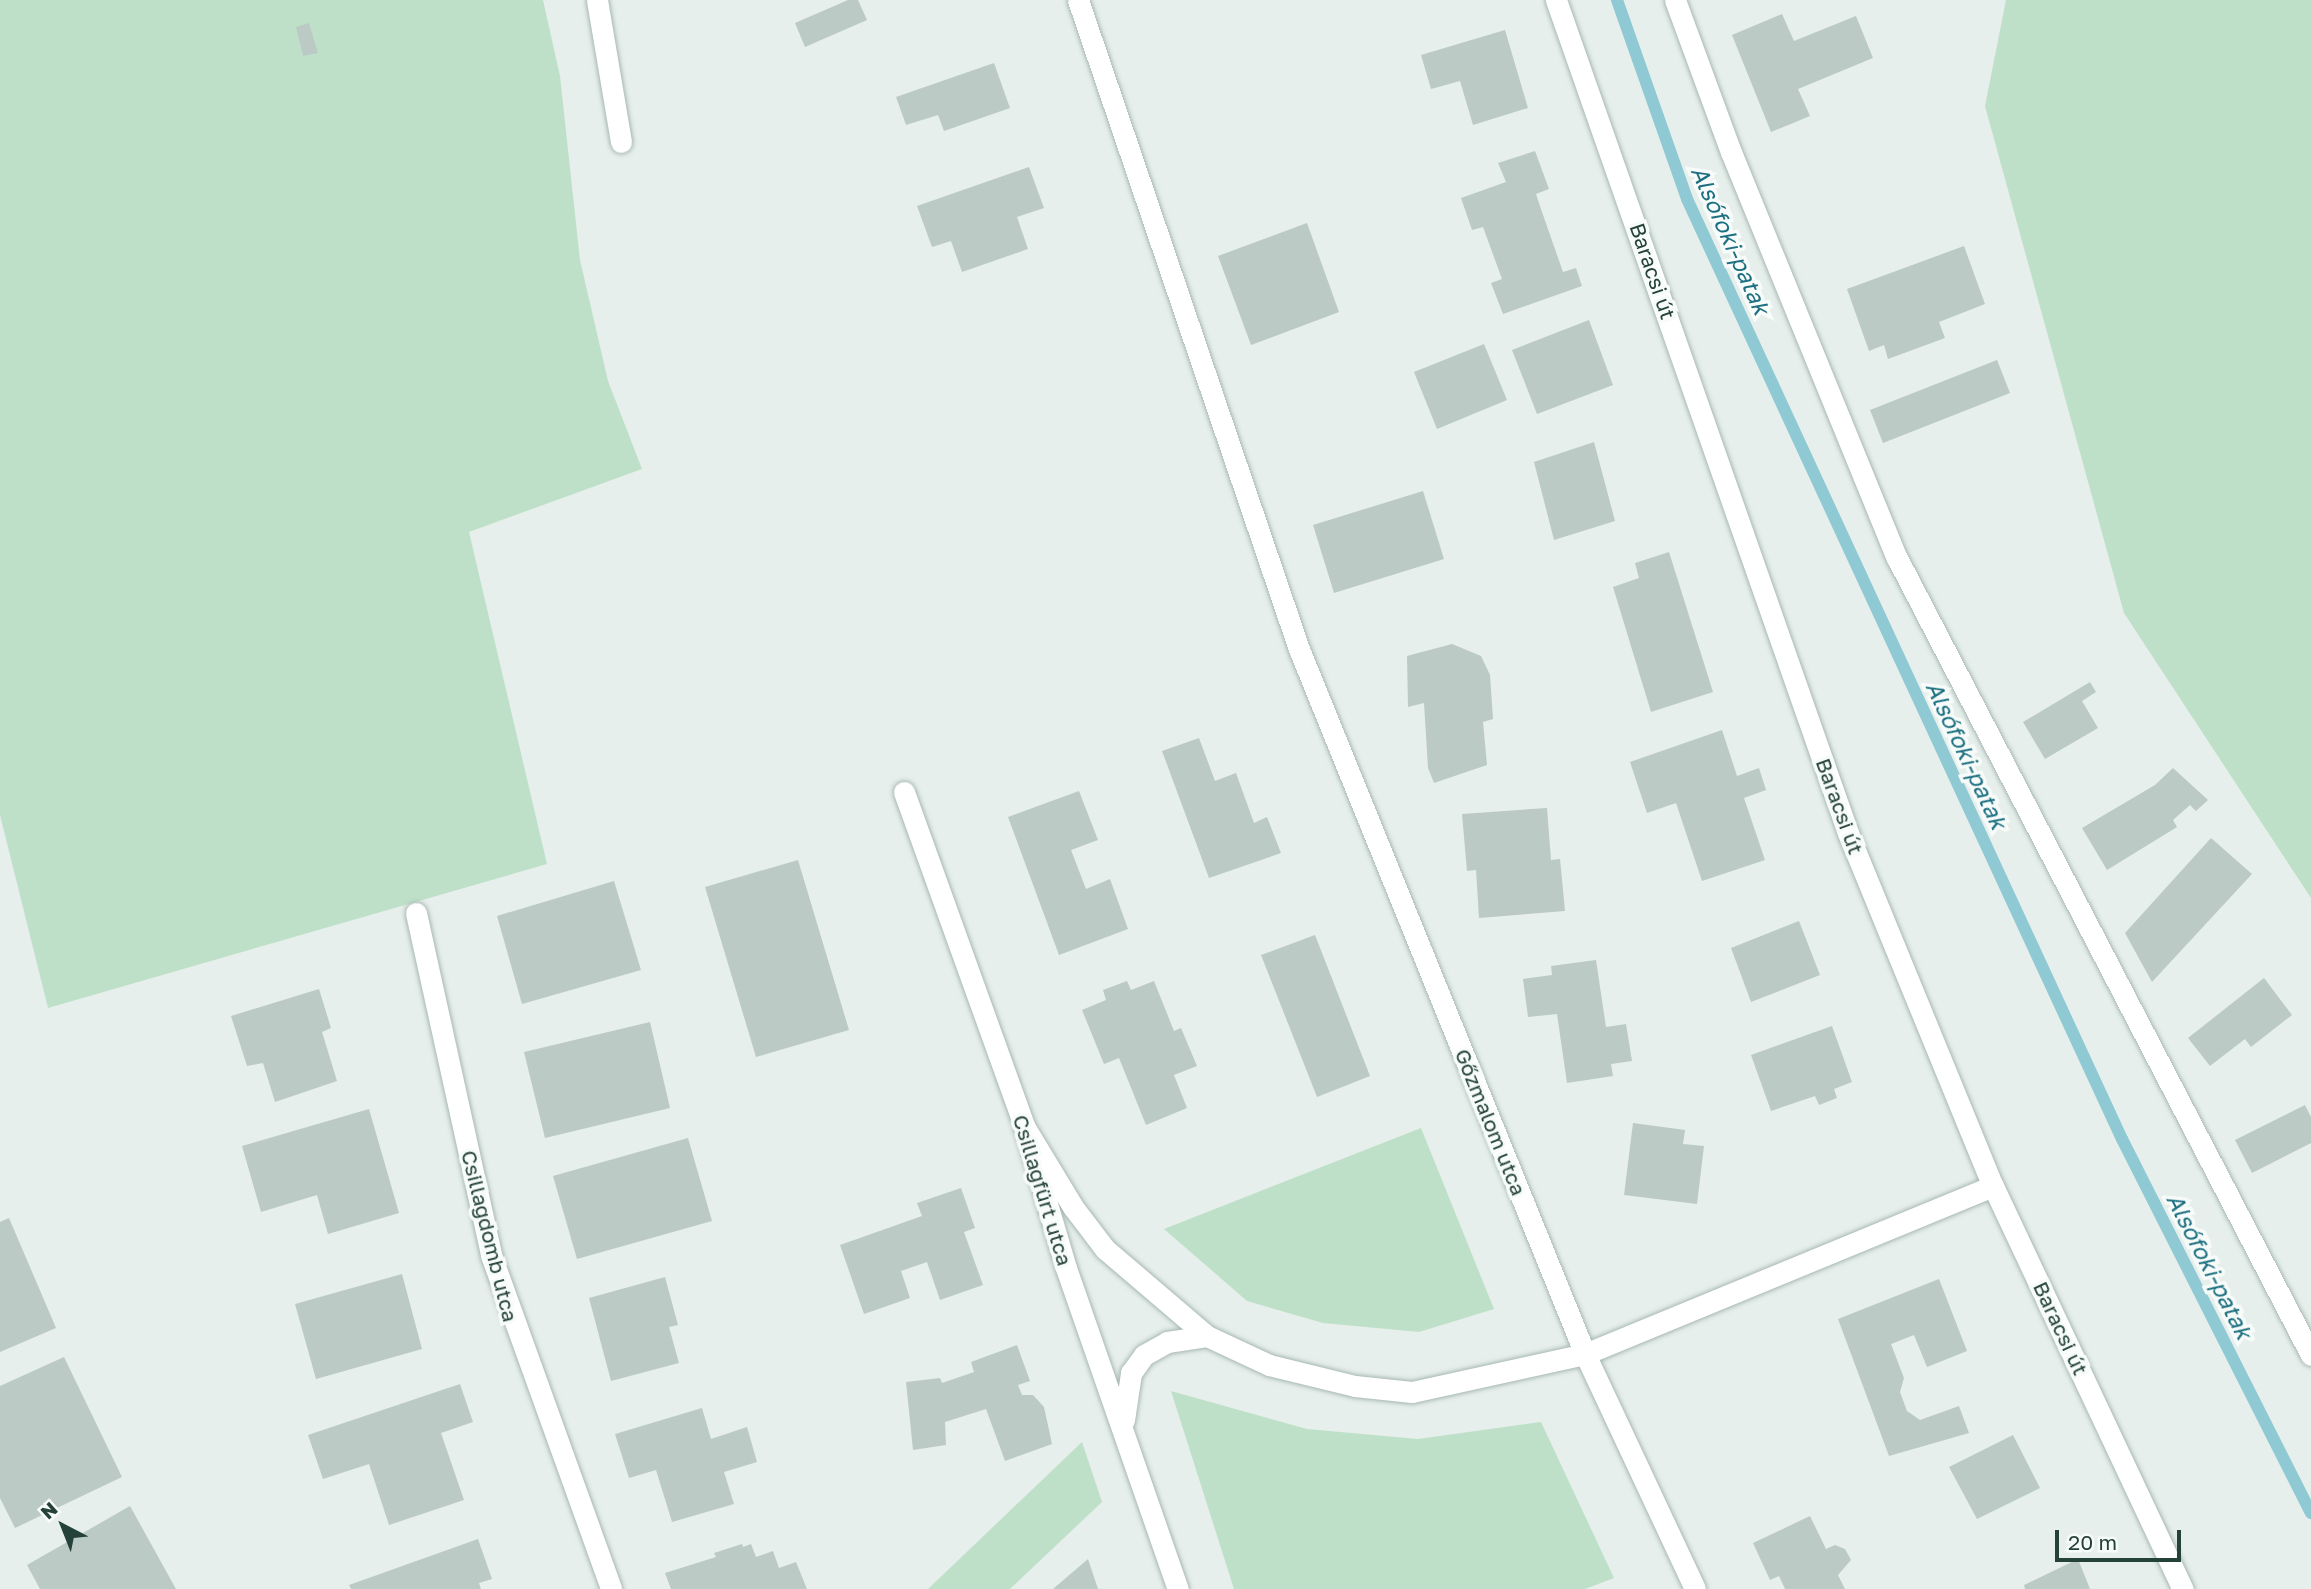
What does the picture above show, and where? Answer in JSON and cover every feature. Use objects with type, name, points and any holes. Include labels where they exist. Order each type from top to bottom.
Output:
[{"type":"street","points":[[597,0],[621,142]]},
{"type":"street","name":"Gőzmalom utca","points":[[1078,0],[1299,649],[1585,1354],[1695,1589]]},
{"type":"street","name":"Baracsi út","points":[[1556,0],[1848,833],[1993,1186],[2183,1589]]},
{"type":"street","points":[[1675,0],[1731,152],[1897,558],[2311,1354]]},
{"type":"street","name":"Csillagfürt utca","points":[[904,792],[1024,1126],[1066,1268],[1178,1589]]},
{"type":"street","name":"Csillagdomb utca","points":[[416,913],[491,1255],[611,1589]]},
{"type":"street","points":[[1024,1126],[1073,1207],[1105,1249],[1207,1336],[1269,1365],[1355,1386],[1412,1392],[1585,1354],[1993,1186]]},
{"type":"street","points":[[1124,1429],[1125,1394],[1131,1373],[1144,1355],[1167,1342],[1207,1336]]},
{"type":"green space","points":[[0,0],[543,0],[560,76],[580,260],[608,381],[642,469],[469,532],[547,864],[48,1008],[0,815]]},
{"type":"green space","points":[[2006,0],[2311,0],[2311,898],[2124,613],[1985,106]]},
{"type":"green space","points":[[1421,1128],[1494,1309],[1419,1332],[1323,1323],[1247,1301],[1164,1229]]},
{"type":"green space","points":[[1171,1391],[1307,1429],[1418,1439],[1541,1422],[1614,1578],[1585,1589],[1234,1589]]},
{"type":"green space","points":[[1082,1442],[1102,1502],[1010,1589],[928,1589]]},
{"type":"building","points":[[848,0],[858,0],[867,20],[805,47],[795,23]]},
{"type":"building","points":[[1782,14],[1794,41],[1856,16],[1873,58],[1798,89],[1810,116],[1771,132],[1732,35]]},
{"type":"building","points":[[309,23],[318,53],[303,56],[296,27]]},
{"type":"building","points":[[1505,30],[1528,108],[1473,125],[1460,81],[1431,89],[1421,55]]},
{"type":"building","points":[[994,63],[1010,108],[944,131],[938,115],[906,125],[896,97]]},
{"type":"building","points":[[1535,151],[1549,189],[1536,194],[1542,212],[1563,272],[1576,268],[1582,286],[1503,314],[1491,283],[1502,279],[1483,227],[1472,230],[1461,198],[1506,182],[1498,163]]},
{"type":"building","points":[[1029,167],[1044,208],[1017,217],[1028,249],[962,272],[951,241],[932,247],[917,206]]},
{"type":"building","points":[[1307,223],[1339,312],[1251,345],[1218,256]]},
{"type":"building","points":[[1964,246],[1985,304],[1939,322],[1945,338],[1888,359],[1884,345],[1869,351],[1847,289]]},
{"type":"building","points":[[1589,320],[1613,385],[1537,414],[1512,350]]},
{"type":"building","points":[[1484,344],[1507,400],[1437,429],[1414,372]]},
{"type":"building","points":[[1997,360],[2010,393],[1883,443],[1870,410]]},
{"type":"building","points":[[1594,442],[1615,521],[1554,540],[1534,462]]},
{"type":"building","points":[[1423,491],[1444,559],[1334,593],[1313,525]]},
{"type":"building","points":[[1669,552],[1713,692],[1651,712],[1613,587],[1639,578],[1635,563]]},
{"type":"building","points":[[1452,644],[1481,656],[1490,675],[1493,719],[1483,722],[1487,765],[1434,783],[1428,768],[1424,703],[1408,707],[1407,656]]},
{"type":"building","points":[[2090,682],[2096,692],[2082,701],[2098,728],[2045,759],[2023,722]]},
{"type":"building","points":[[1722,730],[1737,776],[1759,768],[1766,790],[1744,798],[1765,860],[1702,881],[1676,803],[1647,813],[1630,762]]},
{"type":"building","points":[[1199,738],[1215,781],[1236,773],[1254,823],[1267,817],[1281,853],[1209,878],[1162,751]]},
{"type":"building","points":[[2173,768],[2208,800],[2196,811],[2190,805],[2173,820],[2177,827],[2107,870],[2082,828],[2155,785]]},
{"type":"building","points":[[1079,791],[1098,840],[1071,850],[1086,889],[1110,879],[1128,929],[1059,955],[1008,817]]},
{"type":"building","points":[[1547,808],[1551,860],[1560,859],[1565,911],[1479,918],[1476,870],[1467,871],[1462,814]]},
{"type":"building","points":[[2211,838],[2252,874],[2152,982],[2125,933]]},
{"type":"building","points":[[798,860],[849,1030],[756,1057],[705,887]]},
{"type":"building","points":[[614,881],[641,970],[522,1004],[497,916]]},
{"type":"building","points":[[1799,921],[1820,975],[1751,1002],[1731,948]]},
{"type":"building","points":[[1315,935],[1370,1076],[1317,1097],[1261,955]]},
{"type":"building","points":[[1596,960],[1606,1027],[1626,1024],[1632,1061],[1611,1064],[1613,1076],[1567,1083],[1557,1014],[1528,1017],[1523,979],[1552,975],[1551,966]]},
{"type":"building","points":[[2264,978],[2292,1015],[2251,1047],[2245,1039],[2210,1066],[2188,1038]]},
{"type":"building","points":[[1127,981],[1131,990],[1154,981],[1174,1031],[1181,1028],[1197,1066],[1174,1075],[1187,1108],[1146,1125],[1119,1058],[1104,1064],[1082,1010],[1106,1000],[1103,990]]},
{"type":"building","points":[[319,989],[331,1028],[322,1032],[337,1081],[275,1102],[263,1063],[247,1066],[231,1016]]},
{"type":"building","points":[[650,1022],[670,1108],[545,1138],[524,1052]]},
{"type":"building","points":[[1832,1026],[1852,1082],[1834,1089],[1837,1098],[1819,1105],[1815,1096],[1771,1111],[1751,1055]]},
{"type":"building","points":[[2305,1105],[2311,1117],[2311,1143],[2252,1173],[2235,1140]]},
{"type":"building","points":[[369,1109],[399,1213],[328,1234],[317,1195],[261,1212],[242,1146]]},
{"type":"building","points":[[1633,1123],[1685,1130],[1683,1144],[1704,1146],[1697,1204],[1624,1195]]},
{"type":"building","points":[[688,1138],[712,1221],[577,1259],[553,1176]]},
{"type":"building","points":[[961,1188],[975,1228],[964,1232],[983,1285],[940,1300],[927,1262],[901,1271],[910,1298],[864,1314],[840,1245],[922,1216],[917,1203]]},
{"type":"building","points":[[9,1218],[56,1328],[0,1352],[0,1222]]},
{"type":"building","points":[[402,1274],[422,1349],[316,1379],[295,1304]]},
{"type":"building","points":[[665,1277],[678,1325],[669,1327],[679,1363],[611,1381],[589,1298]]},
{"type":"building","points":[[1939,1279],[1967,1351],[1927,1367],[1914,1335],[1891,1344],[1904,1378],[1900,1392],[1907,1411],[1920,1420],[1959,1406],[1969,1433],[1889,1456],[1838,1319]]},
{"type":"building","points":[[1017,1345],[1030,1381],[1018,1385],[1022,1395],[1033,1395],[1044,1407],[1052,1444],[1005,1461],[986,1409],[945,1422],[946,1445],[913,1450],[906,1382],[940,1378],[942,1383],[974,1372],[971,1362]]},
{"type":"building","points":[[64,1357],[122,1477],[15,1528],[0,1498],[0,1386]]},
{"type":"building","points":[[460,1384],[473,1422],[441,1433],[464,1500],[389,1525],[369,1464],[323,1479],[308,1435]]},
{"type":"building","points":[[702,1408],[711,1439],[747,1427],[757,1462],[724,1472],[734,1504],[672,1522],[656,1470],[629,1478],[615,1434]]},
{"type":"building","points":[[2013,1435],[2040,1488],[1977,1519],[1949,1467]]},
{"type":"building","points":[[130,1506],[176,1589],[40,1589],[27,1565]]},
{"type":"building","points":[[1810,1516],[1826,1549],[1835,1545],[1845,1549],[1851,1560],[1838,1575],[1845,1589],[1785,1589],[1779,1576],[1770,1580],[1753,1543]]},
{"type":"building","points":[[478,1539],[492,1579],[479,1583],[481,1589],[351,1589],[349,1585]]},
{"type":"building","points":[[742,1544],[743,1547],[751,1544],[756,1557],[773,1551],[779,1568],[796,1562],[807,1589],[671,1589],[665,1573],[716,1557],[714,1553]]},
{"type":"building","points":[[1088,1559],[1098,1589],[1053,1589]]},
{"type":"building","points":[[2078,1559],[2090,1589],[2025,1589],[2024,1585]]},
{"type":"waterway","name":"Alsófoki-patak","points":[[1617,0],[1687,199],[2122,1139],[2311,1513]]}]
